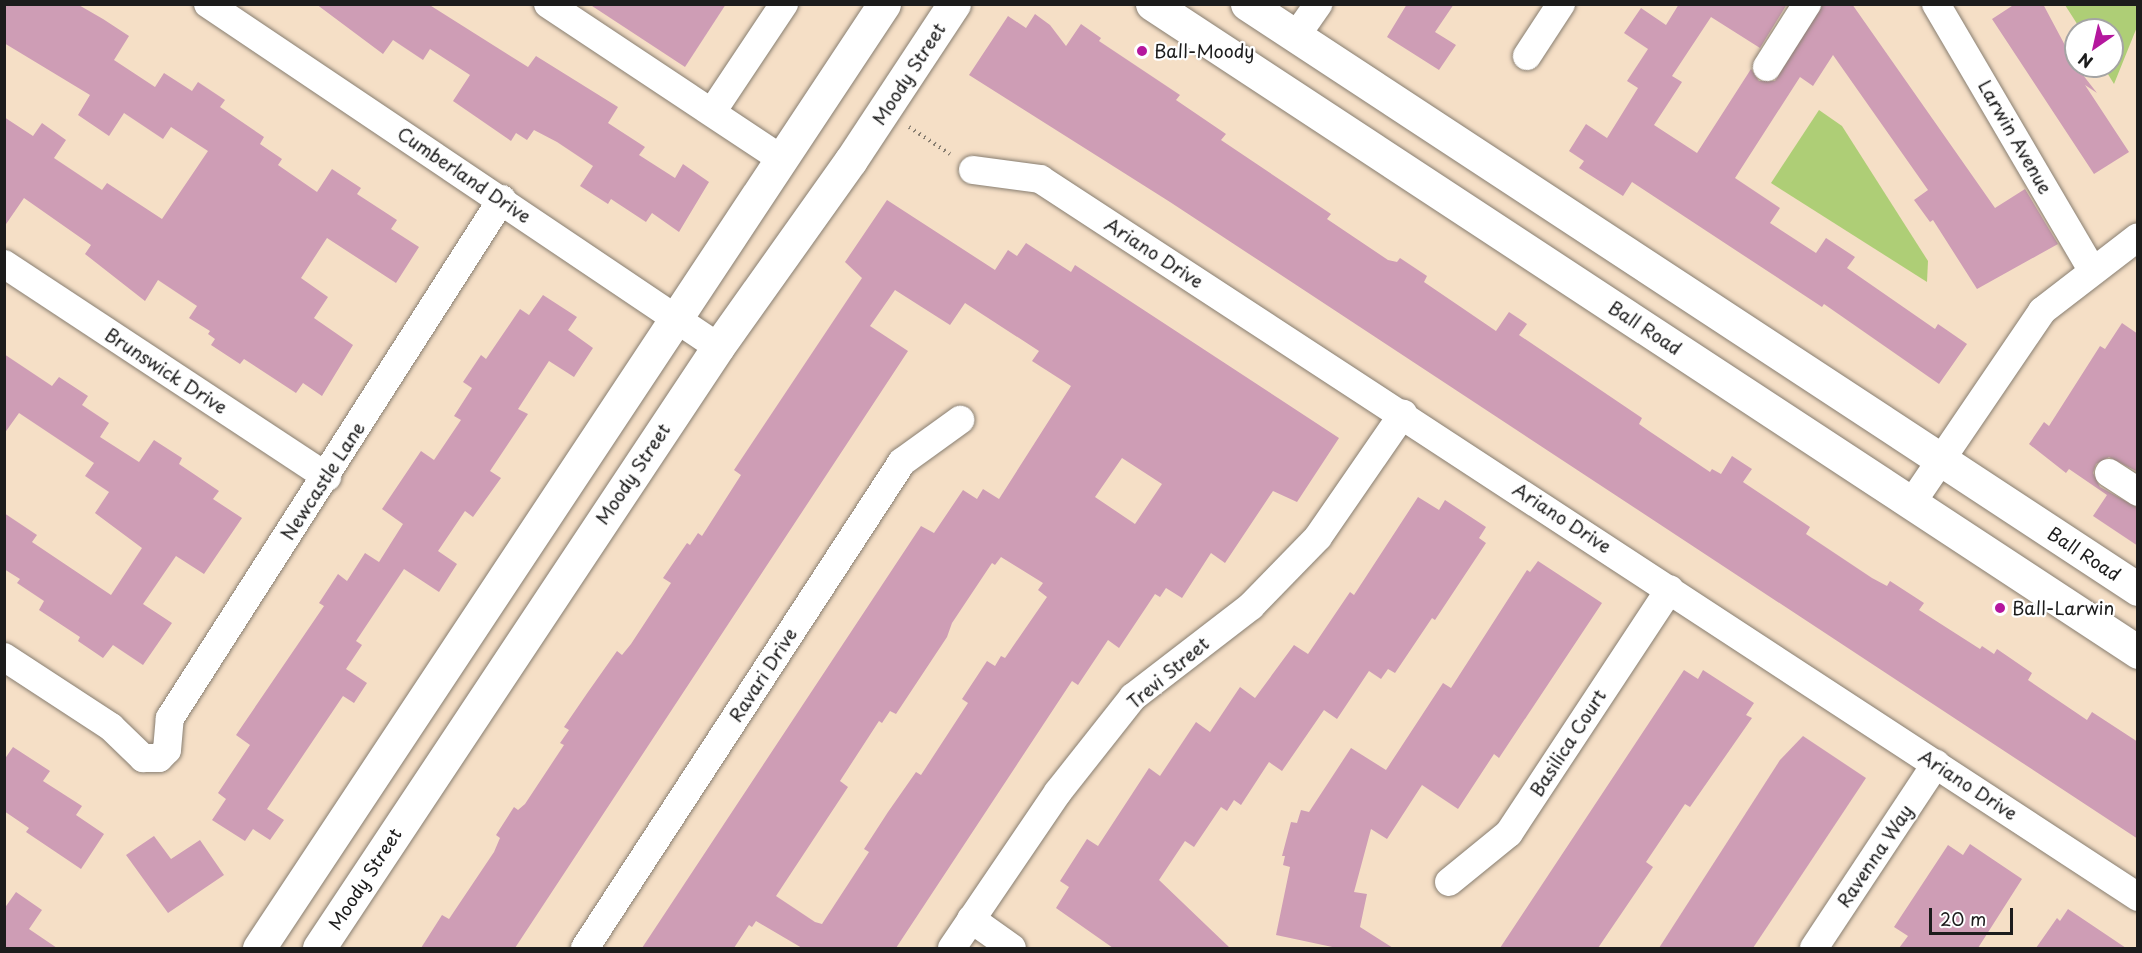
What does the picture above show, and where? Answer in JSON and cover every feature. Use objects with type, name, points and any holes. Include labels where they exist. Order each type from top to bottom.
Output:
[{"type":"main road","points":[[259,948],[884,4]]},
{"type":"main road","name":"Moody Street","points":[[319,948],[718,347],[885,110],[954,4]]},
{"type":"main road","name":"Ball Road","points":[[1152,4],[2138,652]]},
{"type":"main road","name":"Ball Road","points":[[1248,4],[2138,590]]},
{"type":"street","name":"Cumberland Drive","points":[[208,4],[502,199],[718,347]]},
{"type":"street","points":[[548,4],[781,159]]},
{"type":"street","points":[[712,112],[783,4]]},
{"type":"street","points":[[1296,36],[1318,4]]},
{"type":"street","points":[[1527,56],[1561,4]]},
{"type":"street","points":[[1767,67],[1807,4]]},
{"type":"street","name":"Larwin Avenue","points":[[1936,4],[2092,270]]},
{"type":"street","name":"Ariano Drive","points":[[973,170],[1040,179],[2138,897]]},
{"type":"street","name":"Newcastle Lane","points":[[4,657],[111,727],[143,758],[151,760],[167,750],[170,718],[327,477],[502,199]]},
{"type":"street","points":[[1911,504],[2042,311],[2092,270],[2138,237]]},
{"type":"street","name":"Brunswick Drive","points":[[4,264],[327,477]]},
{"type":"street","name":"Trevi Street","points":[[952,948],[1058,792],[1133,698],[1251,606],[1318,537],[1402,414]]},
{"type":"street","name":"Ravari Drive","points":[[585,948],[902,462],[960,420]]},
{"type":"street","points":[[2109,473],[2138,492]]},
{"type":"street","name":"Basilica Court","points":[[1449,882],[1509,833],[1670,589]]},
{"type":"street","name":"Ravenna Way","points":[[1814,948],[1936,764]]},
{"type":"street","points":[[971,919],[1012,948]]},
{"type":"path","points":[[885,110],[973,170]]},
{"type":"green space","points":[[2065,5],[2137,5],[2137,27],[2124,59],[2124,18],[2073,18]]},
{"type":"green space","points":[[1819,110],[1842,126],[1928,261],[1927,282],[1771,183]]},
{"type":"building","points":[[4,4],[77,4],[103,19],[129,36],[114,60],[155,87],[164,73],[192,91],[198,82],[225,100],[220,107],[264,137],[260,144],[282,159],[278,165],[317,192],[332,169],[361,188],[357,194],[397,220],[391,229],[419,247],[396,283],[327,238],[301,278],[328,297],[314,318],[353,345],[322,396],[303,383],[296,393],[244,359],[240,364],[211,345],[215,339],[208,334],[210,331],[189,318],[197,306],[158,280],[145,301],[85,254],[91,245],[24,198],[4,227],[4,117],[33,136],[42,123],[66,140],[54,158],[102,190],[107,183],[162,219],[208,151],[171,127],[163,139],[124,113],[109,136],[78,115],[90,95],[4,43]]},
{"type":"building","points":[[316,4],[428,4],[528,67],[536,56],[618,107],[608,123],[645,147],[639,155],[675,178],[683,164],[709,182],[679,232],[652,213],[646,222],[611,199],[608,204],[580,186],[593,166],[557,142],[534,130],[527,140],[516,133],[511,141],[453,101],[470,75],[430,49],[423,60],[393,40],[383,54]]},
{"type":"building","points":[[589,4],[726,4],[685,67]]},
{"type":"building","points":[[1407,4],[1454,4],[1435,32],[1456,45],[1439,70],[1387,37]]},
{"type":"building","points":[[1679,4],[1787,4],[1760,48],[1711,17],[1672,76],[1682,82],[1654,125],[1697,153],[1751,69],[1759,81],[1775,81],[1823,4],[1852,4],[1995,208],[2025,189],[2058,244],[1977,289],[1933,220],[1930,222],[1914,200],[1928,190],[1833,55],[1813,86],[1800,77],[1735,178],[1780,208],[1770,223],[1816,253],[1826,238],[1855,257],[1847,268],[1935,329],[1938,324],[1967,344],[1939,384],[1824,304],[1822,307],[1632,182],[1623,196],[1579,168],[1584,161],[1569,151],[1586,124],[1607,138],[1638,88],[1627,81],[1648,49],[1624,33],[1641,8],[1666,25]]},
{"type":"building","points":[[2015,4],[2043,4],[2064,43],[2064,78],[2085,78],[2097,93],[2085,85],[2129,152],[2094,174],[1992,19]]},
{"type":"building","points":[[1035,14],[1050,25],[1066,46],[1081,24],[1101,38],[1099,41],[1180,95],[1176,100],[1226,134],[1221,140],[1331,214],[1327,219],[1388,260],[1397,262],[1400,258],[1427,276],[1424,282],[1496,331],[1509,312],[1527,324],[1519,335],[1642,418],[1639,424],[1649,431],[1710,472],[1712,469],[1721,474],[1732,456],[1752,469],[1743,482],[1810,527],[1806,534],[1872,578],[1887,586],[1890,581],[1924,603],[1919,610],[1980,649],[1982,646],[1994,654],[1997,649],[2032,673],[2028,680],[2087,720],[2092,712],[2138,742],[2138,839],[1170,202],[969,75],[1008,16],[1026,28]]},
{"type":"building","points":[[887,200],[995,270],[1008,250],[1017,256],[1026,243],[1071,272],[1075,265],[1339,438],[1297,502],[1273,491],[1225,563],[1211,553],[1182,598],[1166,588],[1160,597],[1155,594],[1119,648],[1108,640],[1078,685],[1072,681],[896,948],[802,948],[756,921],[752,927],[749,925],[734,948],[642,948],[921,526],[934,533],[963,490],[977,499],[983,489],[999,499],[1071,386],[1032,361],[1039,351],[965,303],[950,325],[895,290],[870,326],[908,351],[515,948],[421,948],[442,915],[449,919],[494,852],[500,838],[496,835],[514,807],[518,810],[525,804],[564,745],[560,743],[569,730],[564,727],[617,651],[622,655],[631,644],[671,583],[663,578],[687,543],[690,545],[698,533],[702,536],[741,475],[734,470],[862,278],[845,262]],"holes":[[[1122,458],[1162,484],[1135,524],[1095,497]],[[1001,557],[1043,583],[1038,590],[1047,597],[1005,658],[1001,656],[995,666],[987,661],[962,699],[968,703],[921,775],[916,772],[888,812],[864,849],[869,852],[822,924],[815,922],[776,896],[848,787],[840,781],[879,721],[882,723],[890,711],[896,714],[992,563],[995,565]]]},
{"type":"building","points":[[543,295],[577,317],[568,330],[593,348],[574,377],[549,361],[518,409],[528,414],[490,471],[501,478],[473,517],[465,511],[438,551],[457,564],[439,592],[404,569],[356,641],[362,645],[346,669],[367,683],[354,703],[343,696],[267,809],[284,820],[270,840],[253,829],[245,841],[212,820],[226,799],[218,793],[250,745],[236,735],[324,606],[319,603],[338,574],[347,581],[365,553],[379,562],[403,524],[382,509],[421,451],[434,460],[461,420],[454,416],[472,388],[463,382],[481,355],[486,359],[520,309],[529,315]]},
{"type":"building","points":[[2122,323],[2138,334],[2138,472],[2109,457],[2096,464],[2093,473],[2100,487],[2138,508],[2138,546],[2093,516],[2107,495],[2069,469],[2066,473],[2029,444],[2044,422],[2049,426],[2100,346],[2105,349]]},
{"type":"building","points":[[4,354],[52,386],[59,377],[88,396],[82,405],[109,423],[100,437],[139,462],[154,440],[182,458],[179,464],[219,491],[213,499],[242,518],[204,574],[176,556],[143,604],[172,623],[143,665],[113,645],[103,658],[78,641],[80,637],[39,610],[44,601],[17,583],[20,579],[4,569],[4,513],[37,535],[32,542],[111,595],[142,548],[95,513],[109,492],[85,476],[94,463],[19,413],[4,434]]},
{"type":"building","points":[[1418,497],[1439,510],[1445,500],[1486,527],[1479,538],[1486,543],[1435,620],[1432,618],[1395,673],[1388,669],[1381,679],[1369,671],[1337,719],[1324,710],[1282,771],[1269,762],[1241,805],[1234,800],[1227,811],[1221,807],[1194,847],[1185,841],[1159,880],[1230,948],[1113,948],[1056,908],[1069,887],[1060,881],[1087,839],[1098,846],[1149,768],[1160,776],[1196,722],[1210,732],[1240,687],[1255,698],[1294,645],[1308,654],[1350,592],[1354,595]]},
{"type":"building","points":[[1538,561],[1602,603],[1499,758],[1494,754],[1458,809],[1422,785],[1387,839],[1371,829],[1354,892],[1367,894],[1360,927],[1393,948],[1337,948],[1276,935],[1290,867],[1283,865],[1285,856],[1282,856],[1291,822],[1297,823],[1301,810],[1309,812],[1351,748],[1386,770],[1443,683],[1451,688],[1527,570],[1530,572]]},
{"type":"building","points":[[1684,670],[1698,679],[1703,670],[1754,703],[1746,715],[1752,718],[1690,807],[1685,804],[1646,862],[1653,867],[1598,948],[1500,948]]},
{"type":"building","points":[[1803,736],[1866,778],[1753,948],[1659,948],[1780,760]]},
{"type":"building","points":[[13,747],[50,771],[43,781],[82,806],[76,815],[104,834],[81,869],[26,832],[29,828],[4,811],[4,760]]},
{"type":"building","points":[[154,836],[171,859],[200,840],[224,875],[168,913],[126,855]]},
{"type":"building","points":[[1970,844],[2022,879],[1978,948],[1899,948],[1908,936],[1894,927],[1948,845],[1963,855]]},
{"type":"building","points":[[16,892],[42,910],[29,929],[57,948],[4,948],[4,909]]},
{"type":"building","points":[[2068,909],[2126,948],[2036,948],[2057,918],[2060,921]]},
{"type":"place","name":"Ball-Moody","points":[[1142,51]]},
{"type":"place","name":"Ball-Larwin","points":[[2000,608]]}]
